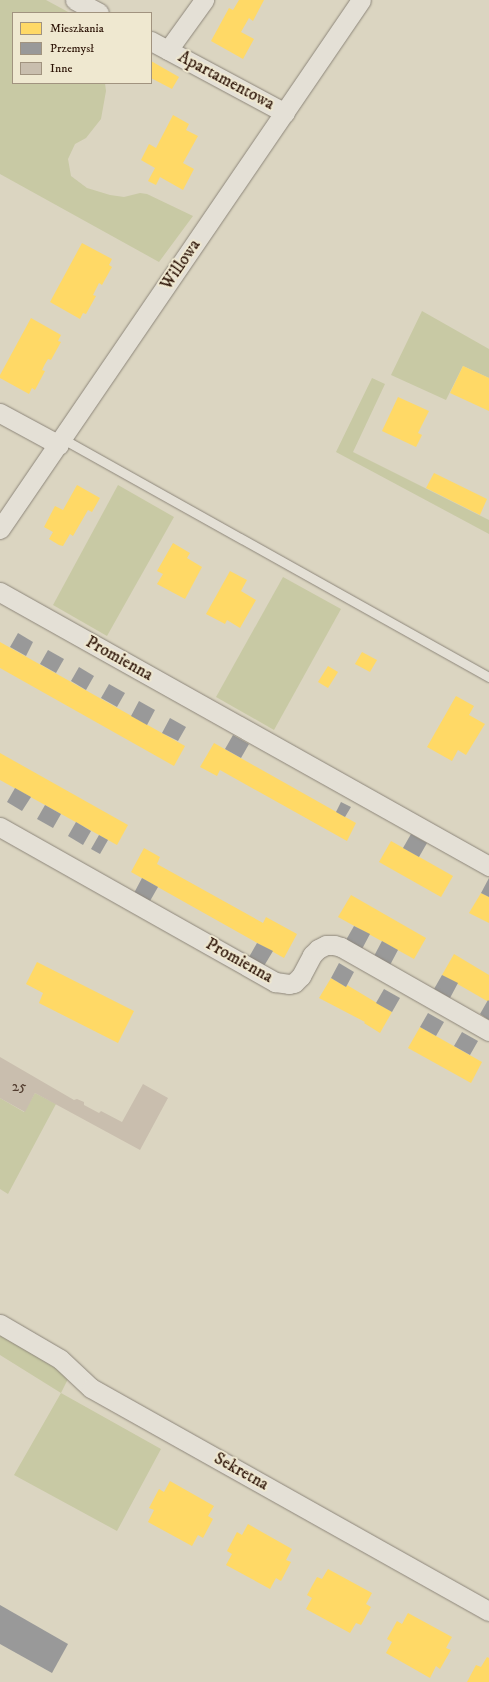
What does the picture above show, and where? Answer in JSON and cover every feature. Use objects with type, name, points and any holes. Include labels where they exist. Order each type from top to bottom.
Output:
[{"type":"street","points":[[75,0],[97,12]]},
{"type":"street","name":"Apartamentowa","points":[[168,50],[204,0]]},
{"type":"street","name":"Willowa","points":[[0,529],[61,442],[361,0]]},
{"type":"street","name":"Apartamentowa","points":[[152,42],[285,113]]},
{"type":"street","points":[[0,413],[61,442]]},
{"type":"street","name":"Promienna","points":[[0,592],[489,866]]},
{"type":"street","name":"Promienna","points":[[0,827],[275,982],[289,984],[294,983],[301,976],[312,955],[318,949],[326,946],[341,947],[489,1031]]},
{"type":"street","name":"Sekretna","points":[[0,1324],[60,1359],[91,1388],[489,1611]]},
{"type":"lane","points":[[61,442],[489,677]]},
{"type":"green space","points":[[0,0],[46,0],[68,12],[12,12],[12,84],[105,84],[106,91],[101,119],[86,138],[75,144],[68,159],[71,176],[87,188],[110,195],[124,197],[140,193],[147,194],[193,216],[159,262],[0,174]]},
{"type":"green space","points":[[422,311],[489,349],[489,378],[463,366],[446,400],[391,375]]},
{"type":"green space","points":[[372,378],[385,384],[353,452],[489,520],[489,534],[336,452]]},
{"type":"green space","points":[[118,485],[174,517],[107,636],[53,605]]},
{"type":"green space","points":[[283,577],[341,609],[274,730],[216,697]]},
{"type":"green space","points":[[35,1093],[56,1104],[8,1194],[0,1189],[0,1098],[24,1112]]},
{"type":"green space","points":[[0,1332],[69,1377],[61,1393],[0,1355]]},
{"type":"green space","points":[[61,1393],[161,1449],[117,1531],[14,1475]]},
{"type":"building: Mieszkania","points":[[239,0],[264,0],[253,21],[249,18],[241,32],[254,39],[243,59],[211,41],[229,8],[233,10]]},
{"type":"building: Mieszkania","points":[[152,62],[179,77],[172,89],[152,79]]},
{"type":"building: Mieszkania","points":[[173,115],[189,124],[186,130],[198,136],[183,163],[194,169],[183,190],[160,177],[156,185],[148,181],[155,168],[141,160],[149,144],[156,148]]},
{"type":"building: Mieszkania","points":[[82,243],[112,259],[109,265],[112,267],[102,285],[99,283],[93,295],[96,296],[86,314],[83,313],[80,319],[50,302]]},
{"type":"building: Mieszkania","points":[[31,318],[61,335],[58,341],[61,342],[51,360],[48,359],[45,364],[42,370],[45,371],[35,390],[32,388],[29,394],[0,378],[0,375]]},
{"type":"building: Mieszkania","points":[[463,366],[489,378],[489,411],[450,393]]},
{"type":"building: Mieszkania","points":[[398,397],[429,411],[418,433],[422,435],[416,447],[382,431]]},
{"type":"building: Mieszkania","points":[[434,473],[487,499],[480,515],[426,488]]},
{"type":"building: Mieszkania","points":[[77,485],[100,498],[92,512],[88,510],[73,536],[70,534],[63,546],[59,545],[49,539],[53,532],[44,527],[55,506],[63,510]]},
{"type":"building: Mieszkania","points":[[173,543],[190,553],[187,558],[202,567],[185,599],[157,584],[163,574],[157,571]]},
{"type":"building: Mieszkania","points":[[230,571],[247,580],[241,591],[256,600],[240,628],[227,620],[225,624],[206,614]]},
{"type":"building: Mieszkania","points":[[0,642],[185,746],[174,766],[0,668]]},
{"type":"building: Mieszkania","points":[[362,652],[377,660],[370,672],[355,664]]},
{"type":"building: Mieszkania","points":[[328,666],[338,672],[328,688],[318,682]]},
{"type":"building: Mieszkania","points":[[456,696],[474,706],[469,715],[485,724],[466,755],[458,750],[452,761],[427,747]]},
{"type":"building: Mieszkania","points":[[214,743],[356,823],[347,841],[220,770],[217,776],[200,767]]},
{"type":"building: Mieszkania","points":[[0,753],[128,825],[117,845],[0,780]]},
{"type":"building: Mieszkania","points":[[391,841],[453,876],[441,897],[379,862]]},
{"type":"building: Mieszkania","points":[[144,848],[160,857],[157,864],[263,923],[266,917],[297,934],[284,958],[131,872]]},
{"type":"building: Mieszkania","points":[[481,893],[489,897],[489,923],[469,913]]},
{"type":"building: Mieszkania","points":[[351,895],[426,938],[414,959],[338,917]]},
{"type":"building: Mieszkania","points":[[454,954],[489,975],[489,1001],[442,975]]},
{"type":"building: Mieszkania","points":[[37,962],[134,1011],[118,1043],[39,1003],[43,993],[26,984]]},
{"type":"building: Mieszkania","points":[[331,978],[346,987],[347,985],[392,1012],[380,1033],[364,1023],[365,1022],[319,998]]},
{"type":"building: Mieszkania","points":[[420,1027],[482,1062],[471,1083],[408,1048]]},
{"type":"building: Mieszkania","points":[[170,1481],[214,1506],[208,1516],[213,1519],[203,1538],[198,1535],[192,1546],[148,1522],[154,1510],[149,1508],[159,1489],[164,1492]]},
{"type":"building: Mieszkania","points":[[248,1524],[292,1549],[286,1560],[291,1562],[281,1581],[276,1578],[270,1589],[226,1565],[232,1554],[227,1551],[237,1532],[242,1535]]},
{"type":"building: Mieszkania","points":[[328,1569],[372,1593],[366,1604],[371,1607],[361,1625],[356,1623],[350,1633],[306,1609],[312,1598],[307,1595],[317,1577],[322,1579]]},
{"type":"building: Mieszkania","points":[[408,1613],[452,1637],[446,1648],[451,1650],[440,1669],[436,1666],[430,1678],[386,1653],[392,1642],[387,1639],[397,1621],[402,1624]]},
{"type":"building: Mieszkania","points":[[487,1657],[489,1658],[489,1682],[467,1682],[476,1665],[481,1667]]},
{"type":"building: Przemysł","points":[[18,633],[33,642],[26,656],[10,647]]},
{"type":"building: Przemysł","points":[[48,650],[64,659],[56,673],[40,664]]},
{"type":"building: Przemysł","points":[[79,667],[94,676],[86,690],[71,681]]},
{"type":"building: Przemysł","points":[[109,684],[125,693],[117,707],[101,698]]},
{"type":"building: Przemysł","points":[[139,701],[155,710],[147,725],[131,716]]},
{"type":"building: Przemysł","points":[[170,718],[186,727],[178,741],[162,733]]},
{"type":"building: Przemysł","points":[[233,735],[249,744],[241,758],[225,749]]},
{"type":"building: Przemysł","points":[[15,788],[31,797],[22,811],[7,802]]},
{"type":"building: Przemysł","points":[[341,802],[351,807],[345,817],[336,812]]},
{"type":"building: Przemysł","points":[[45,805],[61,814],[53,828],[37,819]]},
{"type":"building: Przemysł","points":[[76,822],[91,831],[83,845],[68,836]]},
{"type":"building: Przemysł","points":[[411,834],[427,843],[419,857],[403,848]]},
{"type":"building: Przemysł","points":[[99,835],[108,840],[100,854],[91,849]]},
{"type":"building: Przemysł","points":[[142,878],[158,887],[150,901],[134,893]]},
{"type":"building: Przemysł","points":[[489,878],[489,897],[481,893]]},
{"type":"building: Przemysł","points":[[354,926],[370,934],[362,949],[346,940]]},
{"type":"building: Przemysł","points":[[382,941],[398,950],[390,965],[374,956]]},
{"type":"building: Przemysł","points":[[257,943],[273,951],[264,966],[249,957]]},
{"type":"building: Przemysł","points":[[339,963],[354,972],[346,987],[331,978]]},
{"type":"building: Przemysł","points":[[442,975],[458,983],[450,998],[434,989]]},
{"type":"building: Przemysł","points":[[384,989],[400,998],[392,1012],[376,1003]]},
{"type":"building: Przemysł","points":[[488,1000],[489,1001],[489,1020],[480,1014]]},
{"type":"building: Przemysł","points":[[428,1013],[444,1022],[436,1036],[420,1027]]},
{"type":"building: Przemysł","points":[[462,1032],[478,1041],[470,1055],[454,1046]]},
{"type":"building: Przemysł","points":[[0,1605],[68,1644],[52,1673],[0,1644]]},
{"type":"building: Inne","points":[[0,1057],[74,1100],[77,1099],[84,1102],[84,1105],[99,1113],[101,1111],[122,1122],[143,1084],[168,1098],[140,1150],[35,1093],[25,1112],[0,1098]]}]
